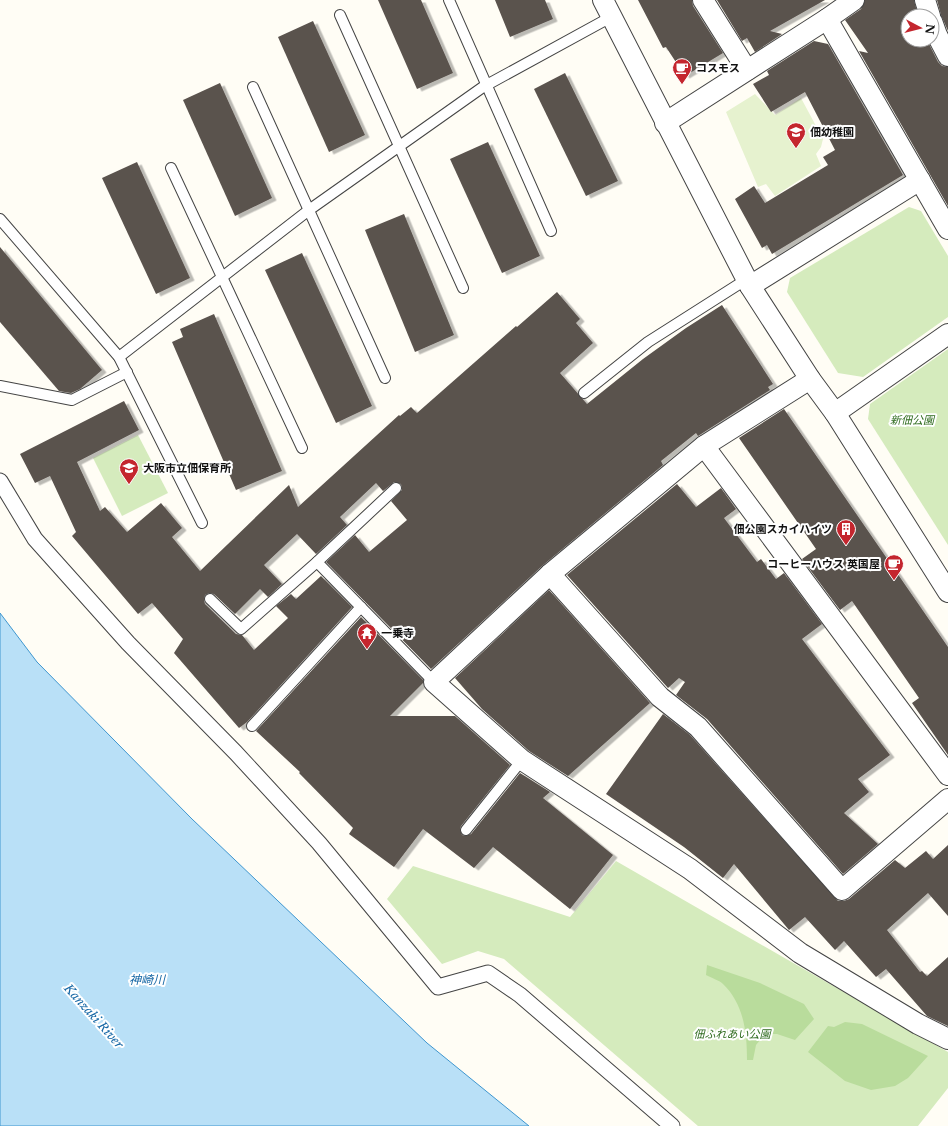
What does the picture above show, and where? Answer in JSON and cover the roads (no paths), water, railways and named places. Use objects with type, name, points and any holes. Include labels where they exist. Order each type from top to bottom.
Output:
[{"type":"street","points":[[703,0],[747,70]]},
{"type":"street","points":[[665,123],[854,0]]},
{"type":"street","points":[[607,8],[748,283],[810,379],[835,413],[948,592]]},
{"type":"street","points":[[827,19],[948,229]]},
{"type":"street","points":[[940,41],[948,56]]},
{"type":"street","points":[[748,283],[920,180]]},
{"type":"street","points":[[835,413],[948,334]]},
{"type":"street","points":[[810,379],[704,446],[550,574],[434,682],[522,760],[690,869],[800,953],[918,1024],[948,1039]]},
{"type":"street","points":[[704,446],[948,775]]},
{"type":"street","points":[[0,481],[35,539],[128,643],[236,753],[319,843],[438,987],[488,973],[520,996],[672,1126]]},
{"type":"street","points":[[550,574],[660,697],[698,727],[842,890],[948,800]]},
{"type":"lane","points":[[449,0],[550,231]]},
{"type":"lane","points":[[119,357],[309,210],[486,85],[607,8]]},
{"type":"lane","points":[[340,15],[463,288]]},
{"type":"lane","points":[[253,87],[384,378]]},
{"type":"lane","points":[[171,168],[302,448]]},
{"type":"lane","points":[[0,219],[119,357],[202,523]]},
{"type":"lane","points":[[584,393],[648,342],[748,283]]},
{"type":"lane","points":[[0,386],[72,400],[127,372]]},
{"type":"lane","points":[[210,599],[241,629],[317,562],[396,488]]},
{"type":"lane","points":[[317,562],[434,682]]},
{"type":"lane","points":[[252,726],[361,607]]},
{"type":"lane","points":[[466,830],[522,760]]},
{"type":"water","name":"神崎川","points":[[0,613],[37,662],[192,819],[427,1043],[529,1126],[0,1126]]},
{"type":"place","name":"コスモス","points":[[682,85]]},
{"type":"place","name":"佃幼稚園","points":[[796,149]]},
{"type":"place","name":"大阪市立佃保育所","points":[[129,485]]},
{"type":"place","name":"佃公園スカイハイツ","points":[[846,546]]},
{"type":"place","name":"コーヒーハウス 英国屋","points":[[894,581]]},
{"type":"place","name":"一乗寺","points":[[367,650]]},
{"type":"park label","name":"新佃公園","points":[[912,420]]},
{"type":"park label","name":"佃ふれあい公園","points":[[732,1034]]},
{"type":"water label","name":"Kanzaki River","points":[[94,1016]]}]
